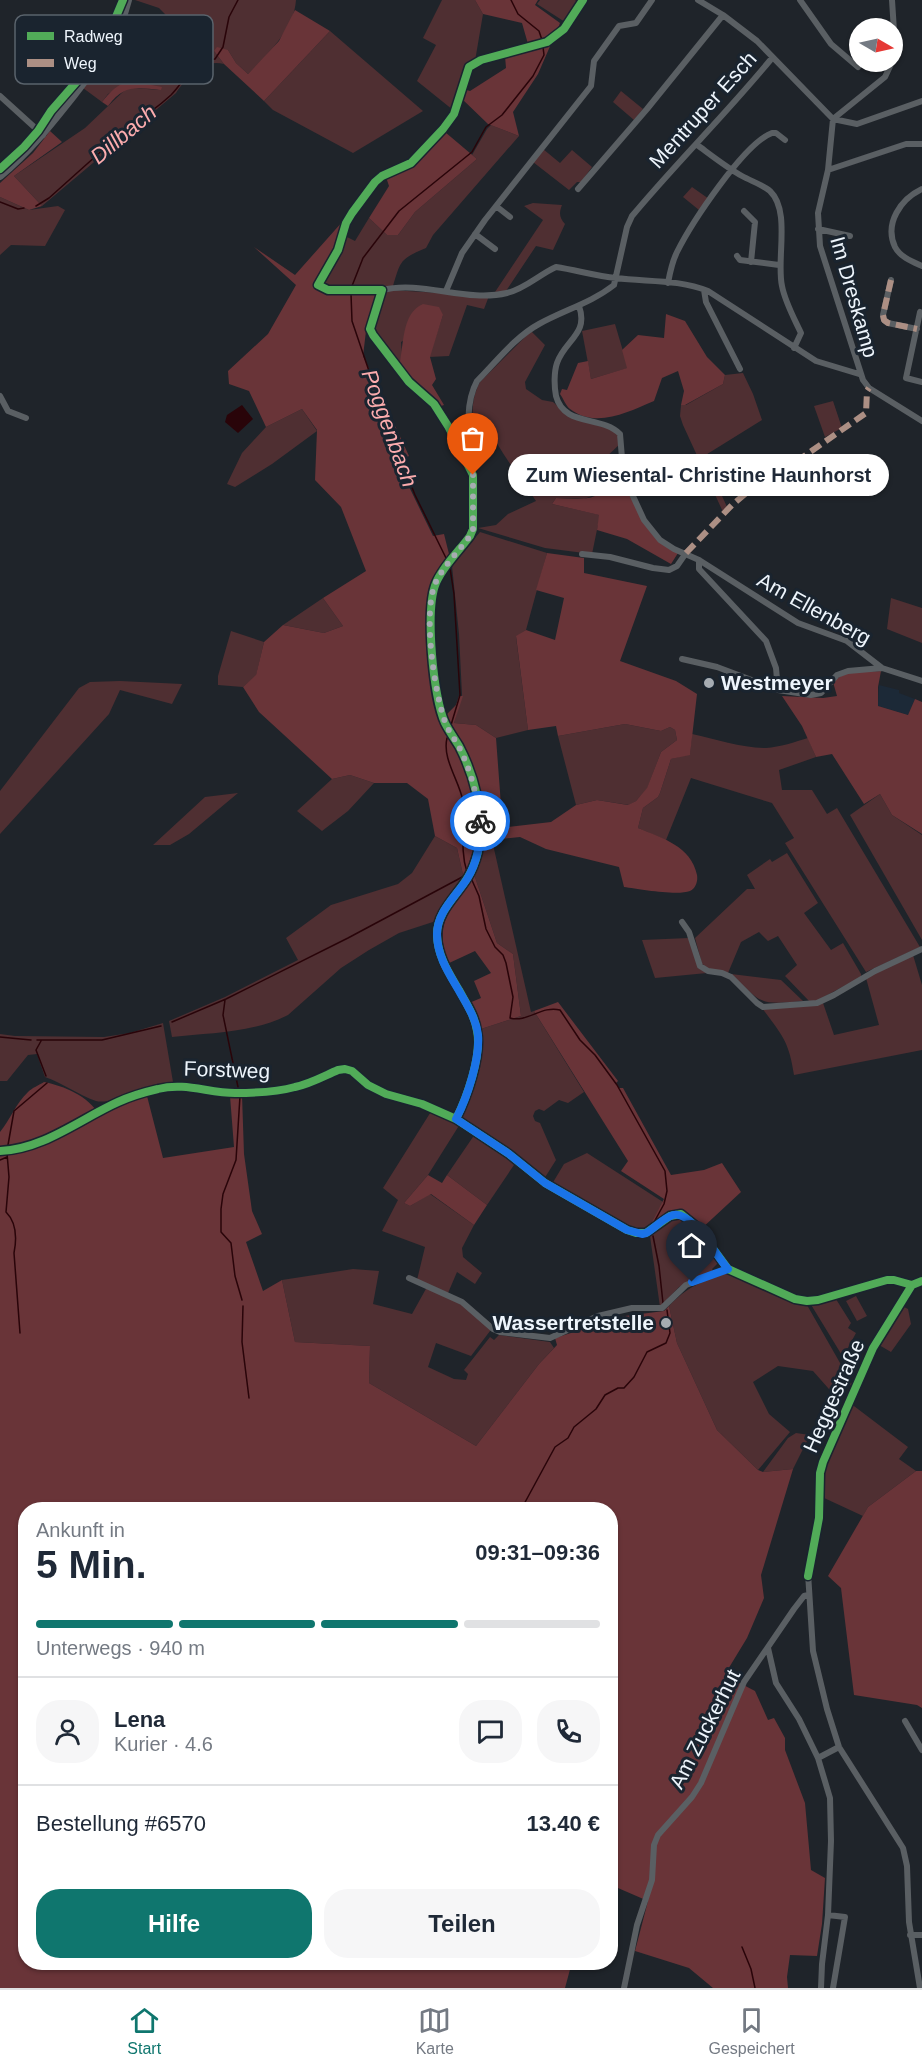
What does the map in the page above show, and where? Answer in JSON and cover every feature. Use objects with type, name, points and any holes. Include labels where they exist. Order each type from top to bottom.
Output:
[{"type":"main road","points":[[123,15],[128,0]]},
{"type":"main road","points":[[0,176],[43,135],[82,84]]},
{"type":"street","points":[[583,0],[564,29],[547,42],[481,60],[470,67],[454,114],[434,140],[411,163],[375,182],[346,223],[338,250],[318,285],[328,290],[399,288],[477,295],[505,294],[556,267],[616,279],[668,282],[705,290],[816,361],[859,374],[869,388],[922,421]]},
{"type":"street","points":[[446,291],[462,253],[475,234],[526,166],[591,86],[594,61],[619,26],[636,23],[652,0]]},
{"type":"street","points":[[698,0],[723,15],[757,41],[772,58]]},
{"type":"street","points":[[800,0],[831,44],[849,59]]},
{"type":"street","points":[[892,0],[893,18]]},
{"type":"street","points":[[578,189],[723,15]]},
{"type":"street","name":"Mentruper Esch","points":[[616,279],[628,222],[684,154],[734,104],[772,58],[833,119]]},
{"type":"street","points":[[833,119],[885,77],[887,72]]},
{"type":"street","points":[[0,96],[43,135]]},
{"type":"street","points":[[833,119],[857,124],[922,101]]},
{"type":"street","name":"Im Dreskamp","points":[[833,119],[828,170],[818,213],[818,230],[820,246],[858,364],[859,374]]},
{"type":"street","points":[[668,282],[678,250],[699,216],[747,151],[768,135],[776,133],[785,140]]},
{"type":"street","points":[[696,144],[732,170],[771,191],[776,199],[783,231],[779,265],[782,289],[801,333],[794,348]]},
{"type":"street","points":[[828,170],[906,144],[922,144]]},
{"type":"street","points":[[922,189],[901,204],[893,220],[892,235],[896,249],[909,261],[922,266]]},
{"type":"street","points":[[496,206],[510,217]]},
{"type":"street","points":[[744,211],[755,222],[752,262]]},
{"type":"street","name":"Im Dreskamp","points":[[818,230],[850,236]]},
{"type":"street","points":[[475,234],[495,249]]},
{"type":"street","points":[[737,256],[740,260],[779,265]]},
{"type":"street","points":[[456,1119],[470,1082],[478,1035],[469,1008],[443,962],[437,935],[443,912],[469,875],[480,841],[479,810],[471,774],[444,721],[434,674],[430,628],[435,585],[473,529],[473,475],[469,425],[472,389],[477,381],[526,332],[604,293],[614,285],[616,279]]},
{"type":"street","points":[[891,280],[883,315],[884,320],[888,323],[917,329]]},
{"type":"street","points":[[382,290],[370,329],[372,335],[410,382],[434,404],[473,475]]},
{"type":"street","points":[[705,290],[706,302],[741,369]]},
{"type":"street","name":"Am Ellenberg","points":[[579,306],[583,316],[581,328],[557,362],[556,395],[560,405],[575,418],[609,425],[620,434],[625,471],[632,494],[644,520],[660,540],[699,560],[798,623],[847,641],[882,668],[922,681]]},
{"type":"street","points":[[922,313],[920,312],[906,378],[922,382]]},
{"type":"street","points":[[0,396],[8,411],[26,418]]},
{"type":"street","points":[[582,554],[610,557],[669,570],[677,567],[686,553]]},
{"type":"street","name":"Am Ellenberg","points":[[699,560],[699,569],[766,641],[776,668],[778,690]]},
{"type":"street","name":"Am Ellenberg","points":[[682,659],[717,667],[778,690],[810,695],[821,693],[837,675],[848,671],[882,668]]},
{"type":"street","points":[[682,922],[690,932],[700,966],[708,971],[731,977],[757,1003],[763,1006],[817,1003],[875,971],[922,949]]},
{"type":"street","name":"Forstweg","points":[[0,1151],[21,1148],[73,1127],[118,1102],[158,1089],[176,1085],[235,1093],[285,1089],[297,1087],[345,1069],[352,1071],[377,1091],[422,1104],[456,1119],[509,1154],[545,1183],[627,1230],[642,1234],[670,1216],[677,1214],[684,1216],[697,1227],[728,1269]]},
{"type":"street","points":[[410,1278],[462,1302],[493,1329],[500,1332],[550,1338],[598,1316],[632,1308],[662,1308],[686,1285],[728,1269],[758,1281],[782,1295],[807,1301],[887,1280],[912,1285],[922,1281]]},
{"type":"street","name":"Heggestraße","points":[[912,1285],[873,1348],[823,1462],[820,1473],[819,1518],[808,1573],[808,1595],[810,1635],[822,1689],[840,1747],[903,1848],[907,1866],[910,1935],[920,1988]]},
{"type":"street","name":"Am Zuckerhut","points":[[624,1988],[637,1925],[652,1880],[654,1845],[658,1835],[692,1797],[701,1783],[739,1692],[794,1609],[804,1596],[808,1595]]},
{"type":"street","points":[[768,1648],[776,1683],[799,1719],[818,1758],[830,1798],[828,1915],[821,1988]]},
{"type":"street","points":[[905,1721],[922,1750]]},
{"type":"street","points":[[818,1758],[840,1747]]},
{"type":"street","points":[[828,1915],[845,1917],[833,1988]]},
{"type":"street","points":[[910,1935],[922,1935]]},
{"type":"shaded area","points":[[135,0],[296,0],[285,31],[248,74],[236,63],[228,50],[214,51],[224,64],[213,63],[213,15],[166,15],[159,8]]},
{"type":"shaded area","points":[[442,0],[475,0],[483,14],[475,61],[453,110],[417,81],[436,45],[423,38]]},
{"type":"shaded area","points":[[475,0],[538,0],[535,5],[560,23],[551,35],[528,44],[522,23],[483,14]]},
{"type":"shaded area","points":[[540,0],[575,0],[578,2],[565,22],[537,4]]},
{"type":"shaded area","points":[[295,10],[330,31],[264,101],[224,64],[214,51],[217,47],[228,50],[236,63],[248,74],[279,41]]},
{"type":"shaded area","points":[[330,31],[423,111],[353,153],[273,110],[264,101]]},
{"type":"shaded area","points":[[551,44],[538,74],[513,112],[519,136],[488,124],[461,98],[463,89],[470,91],[506,68],[505,56]]},
{"type":"shaded area","points":[[86,84],[126,84],[108,94],[102,102],[83,88]]},
{"type":"shaded area","points":[[141,84],[183,84],[176,93],[42,206],[14,176],[85,128],[126,89],[161,90]]},
{"type":"shaded area","points":[[146,84],[162,87],[161,90],[131,89],[120,94],[108,106],[102,102],[118,86]]},
{"type":"shaded area","points":[[621,91],[643,109],[634,120],[613,102]]},
{"type":"shaded area","points":[[491,125],[519,136],[433,235],[426,248],[403,261],[393,286],[332,287],[324,283],[345,236],[355,241],[369,218],[387,235],[398,235],[415,212],[477,159],[472,155]]},
{"type":"shaded area","points":[[50,131],[62,142],[14,176],[42,206],[29,210],[0,197],[0,183],[33,153]]},
{"type":"shaded area","points":[[445,132],[477,159],[415,212],[398,235],[387,235],[369,218],[389,186],[386,177],[412,166]]},
{"type":"shaded area","points":[[543,149],[560,163],[572,150],[592,167],[581,182],[577,182],[569,190],[533,162]]},
{"type":"shaded area","points":[[692,187],[709,199],[699,210],[683,197]]},
{"type":"shaded area","points":[[0,197],[29,210],[58,206],[65,210],[45,246],[11,245],[0,255]]},
{"type":"shaded area","points":[[533,203],[562,205],[560,215],[565,224],[553,250],[536,246],[506,291],[495,292],[543,220],[524,206]]},
{"type":"shaded area","points":[[343,221],[335,249],[315,286],[326,292],[377,293],[378,296],[366,331],[363,356],[409,456],[397,462],[433,536],[444,534],[450,558],[433,582],[429,602],[428,630],[432,675],[445,716],[456,705],[459,696],[463,696],[454,723],[476,725],[496,738],[501,805],[507,827],[551,822],[576,805],[597,800],[628,805],[636,801],[647,788],[661,752],[677,740],[675,730],[670,727],[661,731],[625,724],[558,736],[556,726],[528,730],[516,636],[526,630],[555,640],[564,598],[536,590],[547,553],[584,558],[584,573],[647,586],[620,661],[676,681],[697,694],[690,755],[671,759],[660,793],[643,808],[638,828],[674,844],[689,857],[697,877],[692,890],[667,892],[624,887],[619,867],[546,849],[520,837],[492,840],[478,835],[464,879],[457,848],[435,836],[428,799],[407,783],[374,783],[350,775],[332,779],[259,712],[243,687],[256,675],[264,642],[283,625],[324,633],[343,626],[323,598],[366,571],[341,507],[315,480],[317,430],[302,409],[266,427],[249,391],[229,384],[228,371],[268,334],[296,285],[254,247],[295,275]]},
{"type":"shaded area","points":[[391,290],[489,296],[484,309],[467,305],[449,356],[429,357],[443,315],[401,342],[402,355],[399,366],[376,336],[374,328],[385,293]]},
{"type":"shaded area","points":[[423,304],[439,307],[443,315],[430,357],[436,379],[432,385],[444,405],[438,407],[399,366],[407,323],[416,308]]},
{"type":"shaded area","points":[[666,314],[685,321],[707,357],[725,375],[723,384],[681,405],[684,391],[678,371],[662,378],[654,401],[623,414],[590,418],[569,408],[560,394],[562,389],[567,390],[578,363],[588,361],[591,379],[627,368],[622,350],[638,335],[664,338]]},
{"type":"shaded area","points":[[615,324],[628,368],[591,379],[582,331]]},
{"type":"shaded area","points":[[531,331],[545,345],[525,382],[526,389],[542,400],[553,402],[570,417],[613,430],[619,435],[621,443],[602,461],[591,465],[602,492],[584,499],[556,498],[552,504],[600,515],[592,554],[545,548],[478,528],[496,525],[508,514],[536,501],[489,428],[473,421],[474,396],[480,382]]},
{"type":"shaded area","points":[[743,373],[762,420],[704,456],[727,507],[723,512],[683,425],[680,416],[681,405],[686,405],[723,384],[725,375]]},
{"type":"shaded area","points":[[833,401],[842,428],[825,437],[814,406]]},
{"type":"shaded area","points":[[242,405],[253,419],[238,433],[225,422],[227,415]]},
{"type":"shaded area","points":[[302,409],[317,431],[272,464],[235,487],[227,484],[242,453],[266,427]]},
{"type":"shaded area","points":[[627,482],[642,521],[678,553],[671,564],[627,539],[597,530],[599,515],[552,504],[556,498],[590,498]]},
{"type":"shaded area","points":[[480,532],[547,553],[526,630],[516,637],[528,730],[496,738],[476,725],[454,723],[462,695],[452,566]]},
{"type":"shaded area","points":[[323,598],[343,626],[324,633],[283,625]]},
{"type":"shaded area","points":[[891,598],[922,608],[922,643],[887,629]]},
{"type":"shaded area","points":[[231,631],[264,642],[256,676],[243,687],[218,685],[218,676]]},
{"type":"shaded area","points":[[881,671],[878,706],[908,715],[915,699],[922,702],[922,834],[892,815],[880,794],[864,804],[832,754],[816,757],[802,726],[782,696],[823,698],[837,696],[833,682],[838,678],[856,672]]},
{"type":"shaded area","points":[[90,682],[182,684],[172,704],[120,690],[109,714],[0,834],[0,791],[79,688]]},
{"type":"shaded area","points":[[879,685],[899,690],[899,693],[915,699],[908,715],[878,706]]},
{"type":"shaded area","points":[[625,724],[661,731],[670,727],[675,730],[677,740],[661,752],[647,789],[636,801],[629,805],[597,800],[576,805],[558,736]]},
{"type":"shaded area","points":[[692,734],[757,748],[782,745],[808,738],[816,757],[779,770],[782,790],[812,790],[827,814],[837,808],[920,947],[866,972],[785,843],[794,838],[772,803],[691,778],[666,840],[638,828],[643,808],[660,793],[671,759],[690,754]]},
{"type":"shaded area","points":[[350,775],[374,783],[348,811],[322,831],[297,811],[332,779]]},
{"type":"shaded area","points":[[238,793],[189,834],[170,845],[153,845],[205,797]]},
{"type":"shaded area","points":[[880,794],[892,815],[922,835],[922,940],[850,815]]},
{"type":"shaded area","points":[[435,836],[457,848],[464,879],[436,921],[399,933],[369,950],[341,968],[288,1015],[275,1021],[246,1029],[172,1037],[169,1021],[225,997],[298,960],[286,938],[331,905],[398,884],[412,873]]},
{"type":"shaded area","points":[[485,836],[492,840],[531,1012],[534,1011],[584,1092],[568,1103],[559,1100],[544,1111],[539,1109],[535,1111],[533,1116],[535,1121],[540,1123],[556,1160],[544,1179],[511,1152],[460,1118],[479,1060],[481,1029],[521,1016],[513,954],[497,943],[474,874]]},
{"type":"shaded area","points":[[787,853],[818,903],[804,913],[831,950],[843,943],[861,974],[861,977],[816,1001],[809,1001],[785,976],[797,965],[778,936],[768,941],[759,932],[741,942],[728,973],[709,969],[702,964],[695,938],[747,889],[755,889],[747,875],[770,859],[772,862]]},
{"type":"shaded area","points":[[474,874],[497,943],[513,954],[521,1016],[481,1029],[469,1003],[481,998],[474,981],[491,973],[475,951],[447,964],[443,935],[448,915]]},
{"type":"shaded area","points":[[689,938],[698,968],[707,973],[655,978],[642,940]]},
{"type":"shaded area","points":[[913,955],[922,985],[922,1050],[794,1075],[784,1039],[762,1008],[823,1003],[834,1035],[879,1025],[866,978]]},
{"type":"shaded area","points":[[731,974],[781,980],[803,1001],[778,1003],[762,1000]]},
{"type":"shaded area","points":[[558,1002],[618,1081],[616,1083],[619,1088],[623,1088],[671,1175],[704,1170],[722,1163],[741,1192],[700,1230],[681,1213],[647,1231],[664,1199],[621,1171],[628,1161],[534,1011]]},
{"type":"shaded area","points":[[163,1023],[173,1082],[122,1098],[96,1101],[45,1077],[37,1054],[28,1055],[7,1081],[0,1081],[0,1034],[104,1037],[130,1033]]},
{"type":"shaded area","points":[[44,1082],[60,1086],[89,1102],[99,1115],[114,1106],[147,1096],[163,1158],[234,1147],[230,1096],[242,1095],[244,1154],[252,1211],[262,1234],[246,1242],[263,1291],[282,1280],[295,1342],[370,1346],[369,1383],[476,1446],[539,1364],[557,1345],[555,1338],[625,1316],[664,1311],[669,1306],[677,1343],[717,1430],[758,1470],[763,1472],[793,1469],[761,1575],[764,1598],[747,1638],[730,1666],[730,1678],[755,1691],[768,1720],[774,1718],[785,1738],[785,1750],[805,1803],[811,1870],[825,1878],[817,1956],[790,1955],[788,1988],[713,1988],[689,1968],[635,1951],[648,1901],[618,1888],[618,1502],[18,1502],[18,1970],[570,1970],[565,1988],[0,1988],[0,1132],[31,1089]]},
{"type":"shaded area","points":[[432,1110],[460,1124],[428,1175],[404,1203],[410,1206],[430,1194],[474,1225],[462,1248],[463,1257],[482,1273],[475,1284],[457,1272],[448,1293],[417,1280],[425,1247],[382,1231],[398,1200],[383,1188]]},
{"type":"shaded area","points":[[475,1134],[516,1162],[487,1205],[447,1175]]},
{"type":"shaded area","points":[[587,1153],[663,1202],[647,1231],[631,1230],[552,1184],[564,1164]]},
{"type":"shaded area","points":[[428,1175],[442,1183],[447,1175],[487,1205],[474,1225],[431,1194],[410,1206],[404,1203]]},
{"type":"shaded area","points":[[679,1216],[690,1223],[719,1262],[712,1269],[713,1271],[679,1287],[660,1307],[650,1236],[671,1219]]},
{"type":"shaded area","points":[[353,1269],[379,1271],[373,1304],[412,1314],[427,1287],[461,1303],[490,1328],[471,1356],[436,1343],[428,1367],[454,1379],[466,1380],[468,1374],[464,1370],[490,1337],[494,1340],[499,1335],[550,1342],[554,1348],[476,1446],[369,1383],[370,1346],[295,1342],[282,1280]]},
{"type":"shaded area","points":[[725,1273],[746,1278],[785,1299],[807,1305],[852,1384],[836,1397],[813,1371],[778,1366],[753,1382],[769,1414],[790,1432],[758,1470],[717,1430],[677,1343],[669,1306],[695,1286]]},
{"type":"shaded area","points":[[834,1296],[851,1323],[848,1328],[856,1333],[843,1357],[810,1303]]},
{"type":"shaded area","points":[[856,1296],[867,1316],[857,1321],[846,1301]]},
{"type":"shaded area","points":[[904,1307],[908,1309],[911,1324],[891,1352],[879,1345]]},
{"type":"shaded area","points":[[850,1403],[908,1447],[899,1459],[916,1471],[868,1507],[863,1516],[822,1497],[824,1469]]},
{"type":"shaded area","points":[[796,1433],[810,1435],[793,1469],[763,1472],[788,1438]]},
{"type":"shaded area","points":[[916,1471],[922,1471],[922,1708],[917,1705],[854,1695],[841,1588],[828,1576],[868,1507]]},
{"type":"waterway","name":"Dillbach","points":[[213,59],[223,47],[229,17],[238,0]]},
{"type":"waterway","name":"Poggenbach","points":[[511,0],[518,14],[539,31],[542,40]]},
{"type":"waterway","name":"Poggenbach","points":[[352,286],[363,258],[399,211],[472,152],[486,127],[502,115],[533,76],[544,55],[543,47]]},
{"type":"waterway","name":"Dillbach","points":[[36,206],[49,198],[135,121],[167,99],[180,84]]},
{"type":"waterway","name":"Dillbach","points":[[0,202],[18,209],[24,208]]},
{"type":"waterway","name":"Poggenbach","points":[[351,294],[352,321],[369,371],[378,386],[399,455],[415,495],[446,558]]},
{"type":"waterway","name":"Poggenbach","points":[[450,568],[454,594],[460,695],[451,725]]},
{"type":"waterway","points":[[447,738],[449,762],[463,801],[463,854],[467,872]]},
{"type":"waterway","points":[[172,1022],[226,999],[348,938],[466,875]]},
{"type":"waterway","points":[[471,878],[479,896],[486,929],[506,963],[513,997],[510,1018],[522,1018],[553,1009],[560,1010],[580,1040],[595,1055],[617,1085],[665,1171],[667,1191],[664,1204],[653,1224]]},
{"type":"waterway","points":[[225,1000],[223,1015],[238,1087]]},
{"type":"waterway","points":[[37,1040],[102,1040],[161,1026]]},
{"type":"waterway","points":[[0,1037],[31,1040]]},
{"type":"waterway","points":[[41,1041],[36,1050],[46,1076]]},
{"type":"waterway","points":[[8,1145],[14,1111],[47,1083]]},
{"type":"waterway","points":[[240,1096],[236,1160],[223,1194],[221,1232],[231,1243],[235,1276],[242,1300]]},
{"type":"waterway","points":[[7,1153],[9,1177],[6,1212],[10,1216],[15,1231],[14,1253],[20,1333]]},
{"type":"waterway","points":[[0,1160],[7,1157]]},
{"type":"waterway","points":[[653,1236],[663,1303]]},
{"type":"waterway","points":[[243,1306],[242,1342],[249,1398]]},
{"type":"waterway","points":[[525,1502],[555,1447],[568,1438],[574,1427],[596,1409],[605,1395],[618,1388],[624,1388],[634,1377],[647,1352],[666,1343],[670,1333],[667,1310]]},
{"type":"waterway","points":[[742,1947],[751,1969],[755,1988]]},
{"type":"marked path","points":[[891,280],[883,315],[884,320],[888,323],[917,329]]},
{"type":"marked path","points":[[686,553],[732,505],[751,489],[780,473],[866,413],[869,388]]},
{"type":"cycle path","points":[[117,15],[123,0]]},
{"type":"cycle path","points":[[456,1119],[472,1076],[478,1041],[476,1025],[442,958],[437,936],[443,912],[468,877],[473,866],[479,847],[481,829],[479,807],[471,776],[464,756],[445,723],[437,694],[432,653],[431,612],[433,595],[439,577],[473,529],[473,475],[434,404],[409,382],[370,329],[382,290],[328,290],[318,285],[338,250],[346,223],[375,182],[382,176],[411,163],[454,114],[469,67],[481,60],[547,42],[564,29],[583,0]]},
{"type":"cycle path","points":[[0,169],[24,147],[75,84]]},
{"type":"cycle path","points":[[0,1151],[32,1145],[118,1102],[158,1089],[187,1087],[225,1093],[273,1091],[301,1086],[345,1069],[352,1071],[368,1085],[386,1094],[422,1104],[456,1119],[509,1154],[545,1183],[627,1230],[646,1233],[670,1216],[681,1214],[697,1227],[728,1269],[795,1299],[818,1300],[887,1280],[912,1285]]},
{"type":"cycle path","points":[[808,1576],[819,1518],[820,1473],[823,1462],[873,1348],[912,1285],[922,1281]]},
{"type":"way so far","points":[[473,475],[473,529],[435,585],[430,628],[434,674],[444,721],[471,774],[480,821]]},
{"type":"place","name":"Zum Wiesental- Christine Haunhorst","points":[[473,475]]},
{"type":"place","name":"Westmeyer","points":[[709,683]]},
{"type":"place","name":"Wassertretstelle","points":[[666,1323]]},
{"type":"route","points":[[480,821],[477,855],[468,878],[443,912],[437,935],[443,962],[469,1008],[478,1035],[470,1082],[456,1119],[509,1154],[545,1183],[627,1230],[642,1234],[655,1228],[670,1216],[677,1214],[684,1216],[697,1227],[728,1269],[692,1282]]}]
